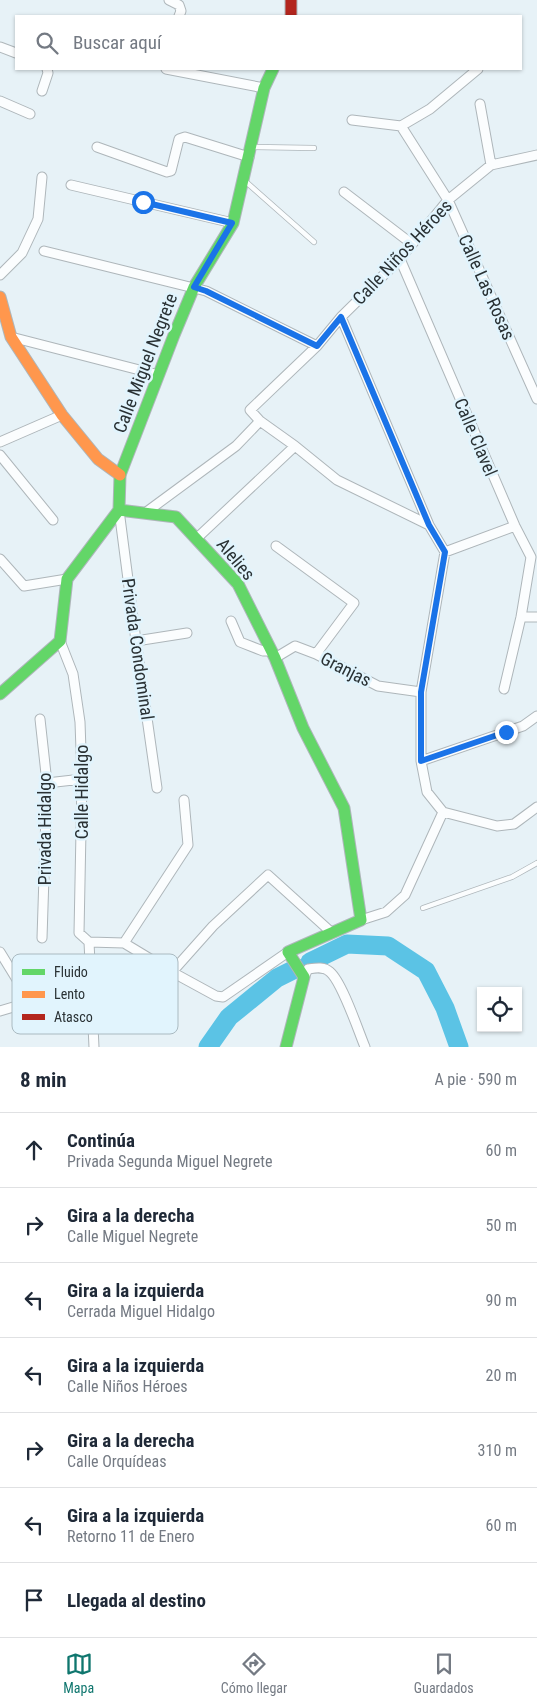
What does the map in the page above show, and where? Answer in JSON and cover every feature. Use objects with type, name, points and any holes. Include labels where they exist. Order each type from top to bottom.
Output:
[{"type":"street","points":[[169,0],[179,5],[181,11],[179,15]]},
{"type":"street","points":[[291,0],[291,15]]},
{"type":"street","points":[[0,47],[15,53]]},
{"type":"street","points":[[42,91],[47,70]]},
{"type":"street","points":[[171,70],[264,88]]},
{"type":"street","name":"Calle Miguel Negrete","points":[[120,475],[194,287],[232,223],[244,180],[264,88],[273,70]]},
{"type":"street","points":[[352,120],[401,126],[430,109],[477,70]]},
{"type":"street","points":[[0,101],[30,114]]},
{"type":"street","points":[[480,104],[491,165]]},
{"type":"street","name":"Calle Las Rosas","points":[[401,126],[448,200],[537,399]]},
{"type":"street","points":[[97,147],[167,172],[171,171],[179,139],[185,137],[250,152]]},
{"type":"street","name":"Calle Niños Héroes","points":[[260,421],[250,410],[317,346],[341,317],[400,259],[448,200],[491,165],[537,155]]},
{"type":"street","points":[[0,275],[22,253],[38,219],[42,177]]},
{"type":"street","points":[[71,185],[232,223]]},
{"type":"street","points":[[344,192],[412,244]]},
{"type":"street","points":[[44,251],[206,291],[317,346]]},
{"type":"street","name":"Calle Clavel","points":[[400,259],[515,526],[531,557],[521,617],[504,689]]},
{"type":"street","points":[[0,297],[11,337],[62,415],[98,459],[120,475],[119,510],[67,579],[60,641],[0,694]]},
{"type":"street","points":[[341,317],[429,525],[445,552],[421,692],[421,761],[427,792],[442,812],[497,826],[514,824],[537,807]]},
{"type":"street","points":[[11,337],[159,375]]},
{"type":"street","points":[[0,442],[62,415]]},
{"type":"street","points":[[144,514],[236,446],[260,421],[337,480],[429,525]]},
{"type":"street","points":[[196,539],[295,446]]},
{"type":"street","points":[[0,455],[53,520]]},
{"type":"street","name":"Alelies","points":[[119,510],[176,518],[238,584],[273,655],[303,728],[344,808],[361,920]]},
{"type":"street","name":"Privada Condominal","points":[[119,510],[157,788]]},
{"type":"street","points":[[445,552],[515,526]]},
{"type":"street","points":[[276,546],[354,603],[316,654]]},
{"type":"street","points":[[0,559],[24,586],[67,579]]},
{"type":"street","points":[[521,617],[537,617]]},
{"type":"street","points":[[231,621],[240,642],[273,655]]},
{"type":"street","points":[[136,641],[187,633]]},
{"type":"street","name":"Calle Hidalgo","points":[[60,641],[73,674],[80,722],[82,779],[79,933],[89,942]]},
{"type":"street","name":"Granjas","points":[[273,655],[295,646],[316,654],[378,686],[421,692]]},
{"type":"street","points":[[421,761],[524,726],[537,716]]},
{"type":"street","name":"Privada Hidalgo","points":[[40,719],[47,783],[42,938]]},
{"type":"street","points":[[47,783],[82,779]]},
{"type":"street","points":[[124,943],[188,846],[184,800]]},
{"type":"street","points":[[178,975],[216,996],[222,997],[288,952],[331,932],[386,912],[405,895],[442,812]]},
{"type":"street","points":[[178,965],[213,926],[268,875],[331,932]]},
{"type":"street","points":[[90,954],[89,942],[124,943],[142,954]]},
{"type":"street","points":[[0,952],[12,972]]},
{"type":"street","points":[[288,952],[304,977]]},
{"type":"street","points":[[286,1047],[304,977],[308,970],[318,968],[329,970],[337,980],[365,1047]]},
{"type":"street","points":[[0,1011],[12,1007]]},
{"type":"street","points":[[93,1034],[94,1047]]},
{"type":"lane","points":[[250,152],[314,148]]},
{"type":"lane","points":[[244,180],[314,242]]},
{"type":"lane","points":[[423,908],[512,877],[537,864]]},
{"type":"waterway","points":[[310,962],[347,944],[388,946],[426,971],[445,1008],[459,1047]]},
{"type":"waterway","points":[[208,1047],[229,1017],[277,978],[297,968]]},
{"type":"traffic: fast","points":[[119,510],[120,475],[174,335],[194,287],[233,223],[264,88],[273,70]]},
{"type":"traffic: fast","points":[[119,510],[176,517],[238,584],[275,658],[303,728],[344,808],[361,920],[288,952],[304,977],[286,1047]]},
{"type":"traffic: fast","points":[[0,694],[60,641],[67,579],[119,510]]},
{"type":"traffic: slow","points":[[0,297],[11,337],[62,415],[98,459],[120,475]]},
{"type":"traffic: jam","points":[[291,0],[291,15]]},
{"type":"route","points":[[143,202],[232,223],[194,287],[206,291],[317,346],[341,317],[429,525],[445,552],[421,692],[421,761],[506,732]]}]
